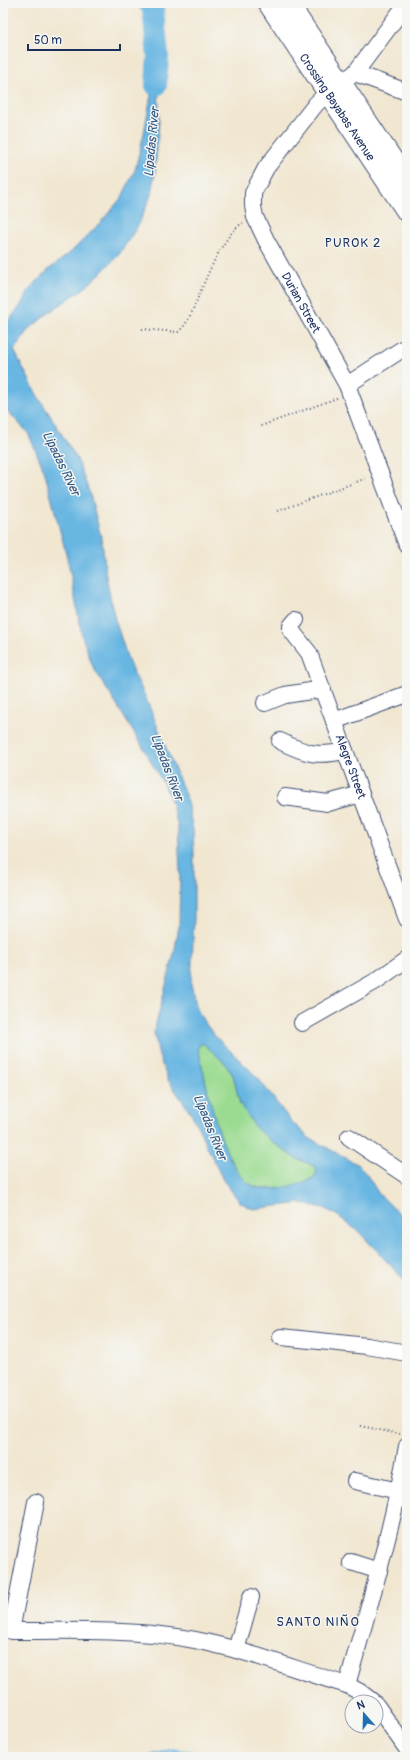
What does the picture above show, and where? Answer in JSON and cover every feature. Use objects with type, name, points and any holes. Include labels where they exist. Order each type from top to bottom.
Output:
[{"type":"main road","name":"Crossing Bayabas Avenue","points":[[268,3],[341,83],[407,212]]},
{"type":"main road","name":"Crossing Bayabas Avenue","points":[[295,7],[341,83],[407,181]]},
{"type":"street","name":"Durian Street","points":[[407,3],[341,83],[298,125],[266,168],[253,193],[255,217],[348,390],[407,545]]},
{"type":"street","points":[[341,83],[407,92]]},
{"type":"street","points":[[348,390],[407,346]]},
{"type":"street","name":"Alegre Street","points":[[296,620],[291,626],[291,630],[309,653],[407,919]]},
{"type":"street","points":[[265,703],[285,695],[323,689]]},
{"type":"street","points":[[334,721],[407,694]]},
{"type":"street","points":[[280,741],[297,750],[316,755],[345,751]]},
{"type":"street","points":[[285,797],[328,803],[362,794]]},
{"type":"street","points":[[302,1023],[376,981],[407,959]]},
{"type":"street","points":[[349,1137],[407,1176]]},
{"type":"street","points":[[281,1337],[367,1346],[407,1353]]},
{"type":"street","points":[[347,1685],[403,1492],[407,1446]]},
{"type":"street","points":[[355,1481],[403,1492]]},
{"type":"street","points":[[36,1502],[11,1631],[112,1632],[184,1638],[236,1650],[347,1685],[363,1694]]},
{"type":"street","points":[[351,1562],[379,1571]]},
{"type":"street","points":[[236,1650],[251,1597]]},
{"type":"street","points":[[384,1716],[407,1749]]},
{"type":"path","points":[[142,330],[178,332],[182,329],[187,323],[203,284],[225,241],[239,225],[255,217]]},
{"type":"path","points":[[261,426],[348,390]]},
{"type":"path","points":[[278,511],[381,474]]},
{"type":"path","points":[[360,1426],[407,1435]]},
{"type":"green space","points":[[204,1043],[225,1063],[233,1075],[240,1104],[282,1149],[293,1157],[314,1166],[317,1171],[315,1177],[302,1183],[267,1189],[253,1186],[242,1177],[232,1163],[216,1124],[198,1048],[200,1044]]},
{"type":"water","points":[[158,57],[159,120],[155,172],[151,195],[138,226],[118,256],[86,287],[51,311],[28,330],[14,350],[36,393],[77,459],[90,494],[102,541],[106,576],[114,616],[129,663],[145,696],[185,794],[193,829],[194,918],[191,984],[197,1009],[214,1035],[258,1078],[290,1120],[309,1138],[357,1164],[367,1175],[379,1194],[407,1221],[407,1283],[360,1233],[338,1216],[324,1208],[301,1203],[253,1209],[240,1202],[223,1180],[191,1113],[168,1080],[159,1056],[154,1032],[174,954],[179,926],[180,874],[178,827],[169,794],[144,749],[93,667],[82,636],[68,561],[44,470],[28,433],[3,406],[3,328],[21,305],[28,291],[47,271],[71,252],[101,222],[122,197],[135,170],[144,133]],"holes":[[[200,1044],[204,1044],[225,1063],[233,1075],[240,1104],[255,1127],[293,1157],[314,1166],[317,1171],[315,1177],[302,1183],[276,1189],[253,1186],[242,1177],[232,1162],[216,1123],[198,1048]]]},
{"type":"waterway","name":"Lipadas River","points":[[149,3],[153,8],[158,57],[156,85]]},
{"type":"waterway","points":[[149,1757],[172,1750],[225,1757]]},
{"type":"district","name":"PUROK 2","points":[[353,242]]},
{"type":"district","name":"SANTO NIÑO","points":[[318,1621]]}]
